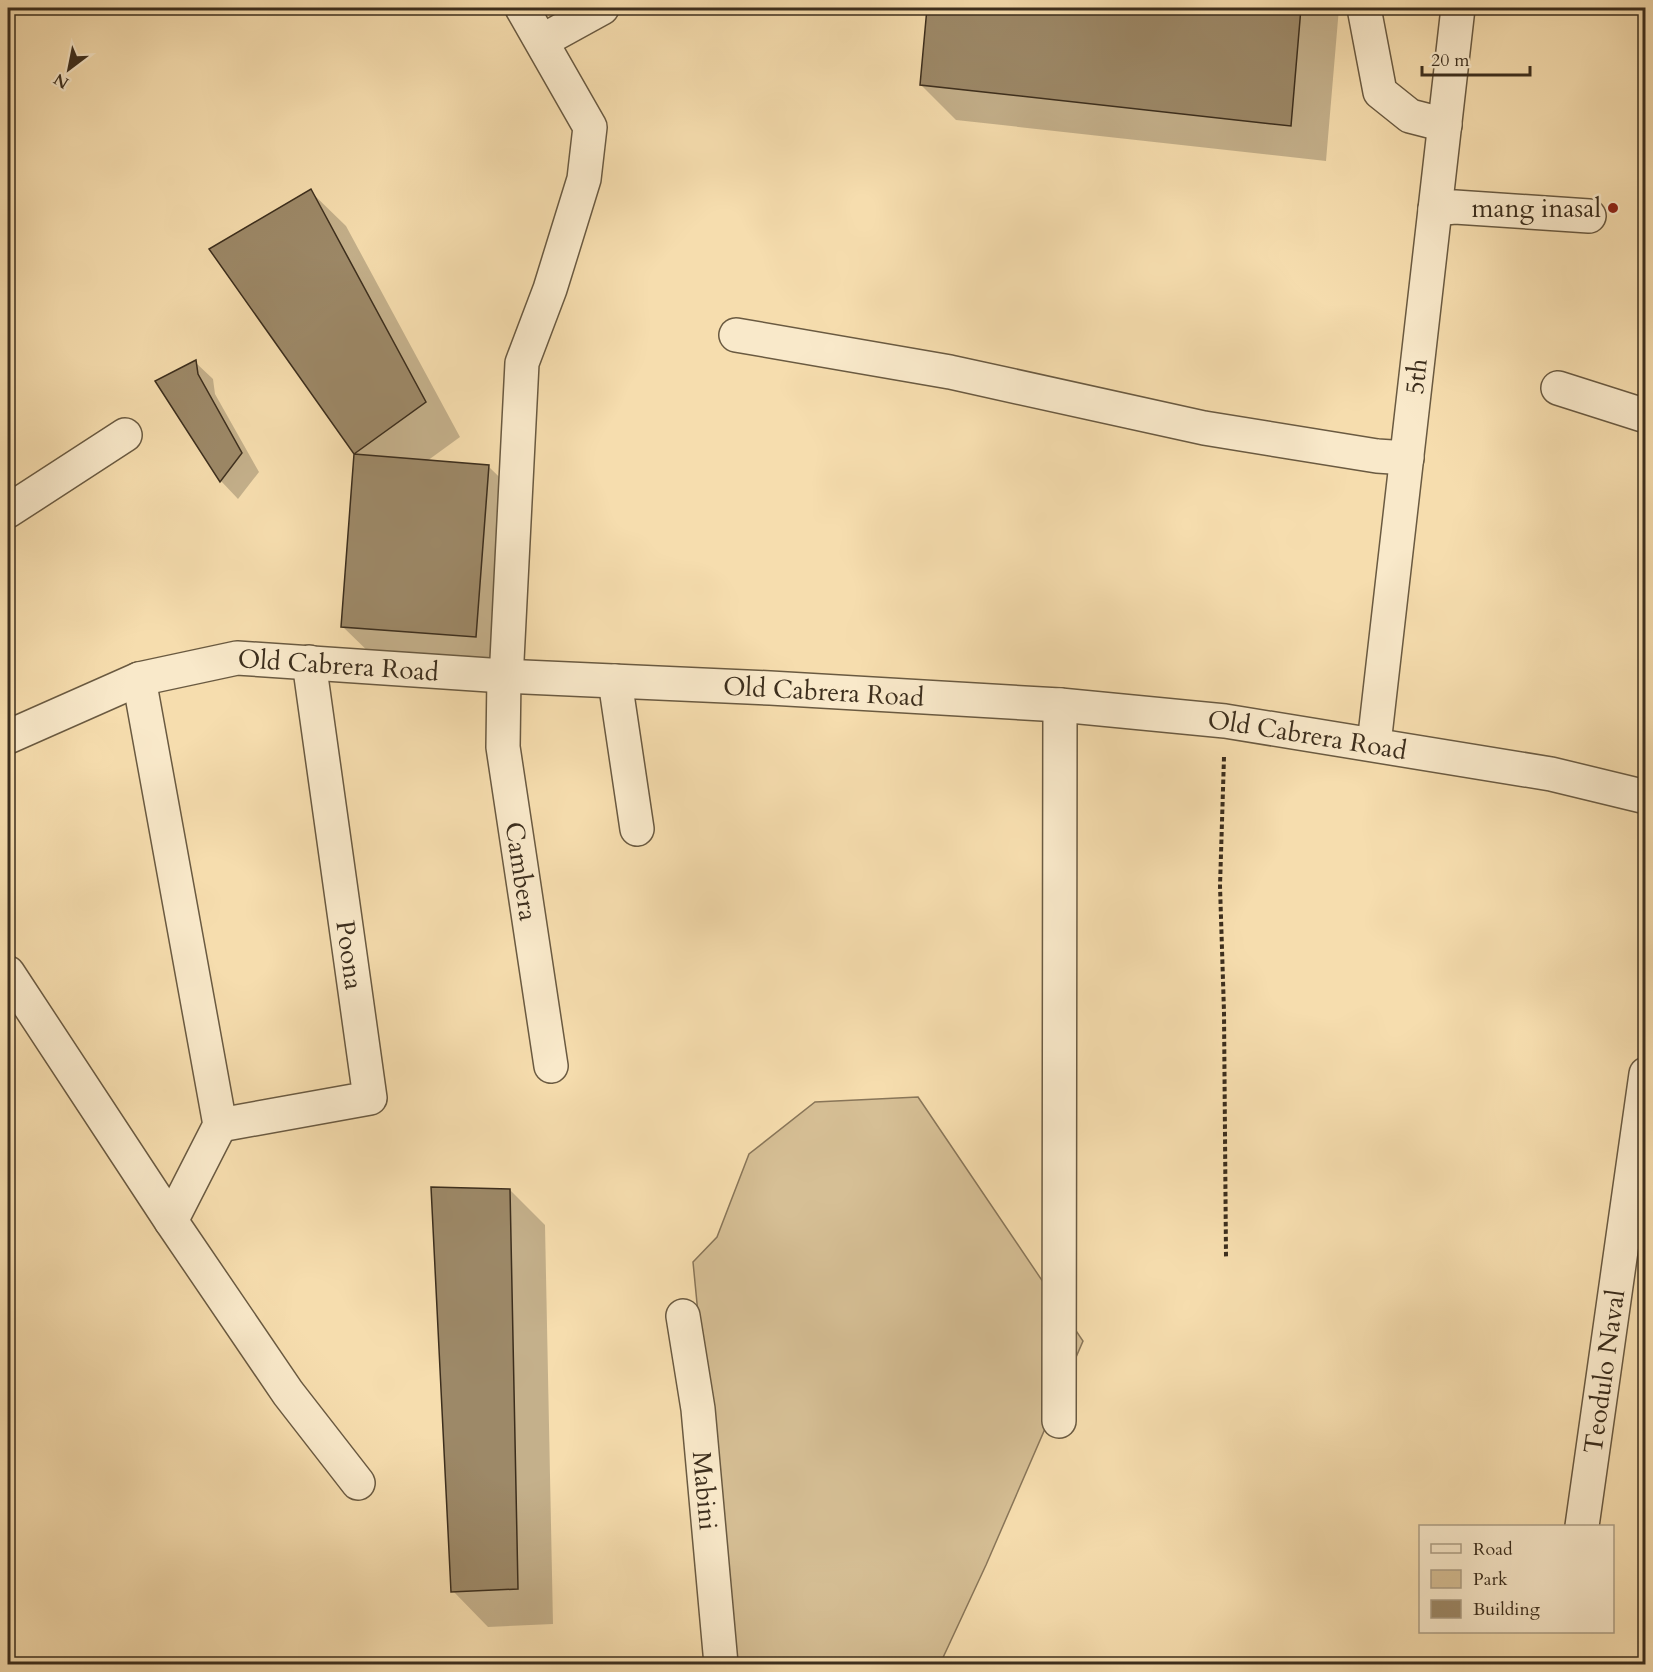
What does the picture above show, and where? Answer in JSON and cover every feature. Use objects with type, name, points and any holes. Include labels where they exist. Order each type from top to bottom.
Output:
[{"type":"street","name":"Cambera","points":[[522,8],[590,128],[584,179],[550,289],[522,363],[507,660],[504,676],[503,747],[551,1066]]},
{"type":"street","points":[[542,41],[602,8]]},
{"type":"street","points":[[1364,8],[1380,92],[1410,116],[1445,125]]},
{"type":"street","name":"5th","points":[[1374,744],[1458,8]]},
{"type":"street","points":[[1435,209],[1455,207],[1589,216]]},
{"type":"street","points":[[736,335],[950,372],[1204,428],[1377,456],[1407,458]]},
{"type":"street","points":[[1558,388],[1646,416]]},
{"type":"street","points":[[8,511],[125,435]]},
{"type":"street","name":"Old Cabrera Road","points":[[8,737],[139,679],[237,658],[504,676],[770,688],[1060,705],[1225,721],[1551,774],[1646,797]]},
{"type":"street","name":"Poona","points":[[220,1125],[370,1098],[309,662]]},
{"type":"street","points":[[139,679],[220,1125],[171,1221]]},
{"type":"street","points":[[615,681],[637,829]]},
{"type":"street","points":[[1059,1421],[1060,705]]},
{"type":"street","points":[[8,973],[171,1221],[288,1393],[358,1483]]},
{"type":"street","name":"Teodulo Naval","points":[[1582,1525],[1646,1074]]},
{"type":"street","name":"Mabini","points":[[683,1316],[698,1409],[721,1665]]},
{"type":"path","points":[[1225,721],[1221,885],[1226,1257]]},
{"type":"green space","points":[[918,1097],[1083,1341],[986,1565],[940,1664],[732,1664],[693,1262],[717,1237],[749,1154],[815,1102]]},
{"type":"building","points":[[927,8],[1301,8],[1291,126],[920,85]]},
{"type":"building","points":[[311,189],[426,402],[354,454],[209,249]]},
{"type":"building","points":[[196,360],[198,374],[242,453],[220,482],[155,381]]},
{"type":"building","points":[[354,454],[489,465],[476,637],[341,627]]},
{"type":"building","points":[[431,1187],[510,1189],[518,1589],[451,1592]]},
{"type":"place","name":"mang inasal","points":[[1613,208]]}]
